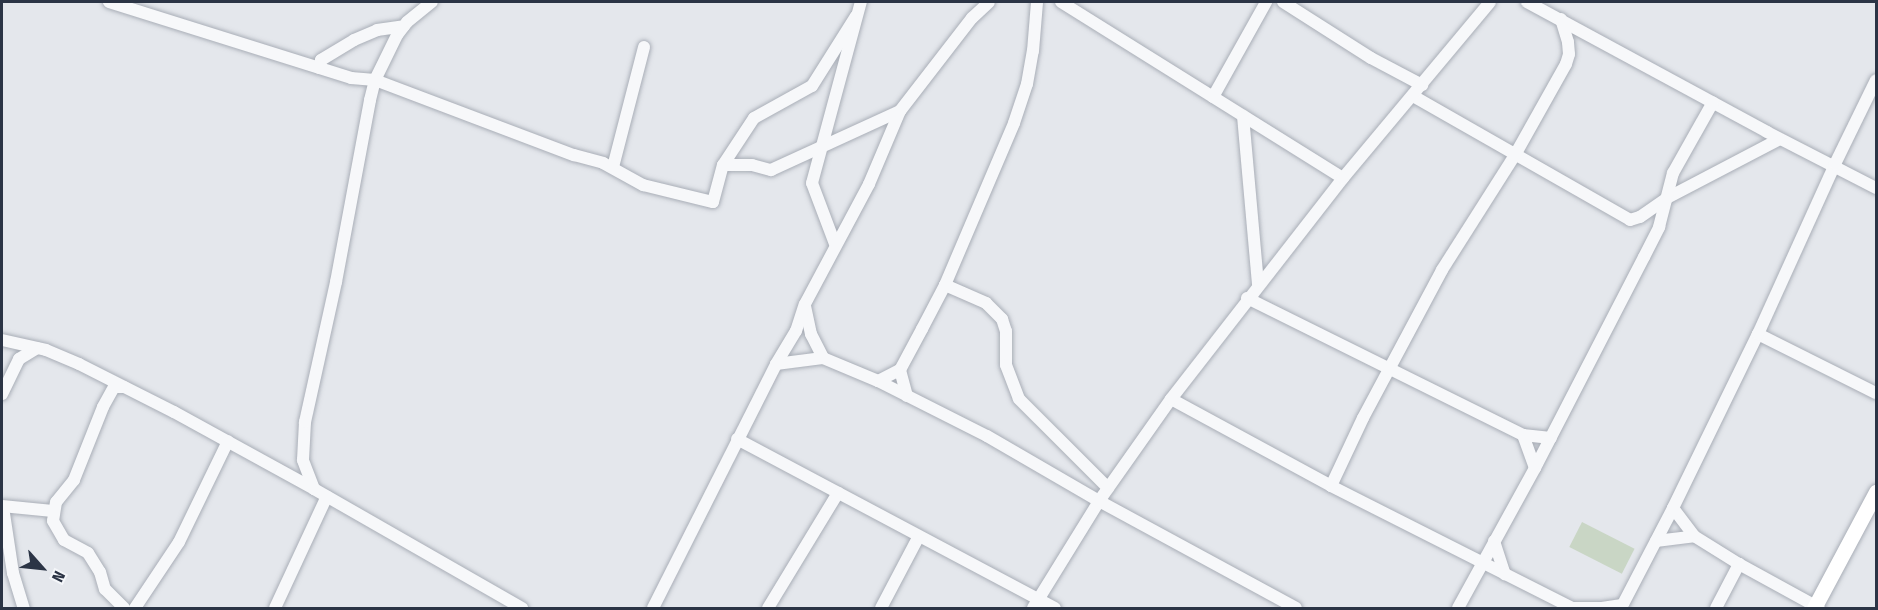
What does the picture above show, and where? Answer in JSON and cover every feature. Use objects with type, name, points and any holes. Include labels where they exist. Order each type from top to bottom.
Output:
[{"type":"main road","points":[[1816,608],[1876,492]]},
{"type":"street","points":[[109,2],[351,78],[375,80],[613,167],[643,185],[713,202],[723,165],[754,118],[812,86],[856,16]]},
{"type":"street","points":[[314,489],[303,460],[305,422],[375,80],[404,26],[432,2]]},
{"type":"street","points":[[835,244],[812,183],[861,2]]},
{"type":"street","points":[[653,609],[737,439],[796,331],[805,304],[835,244],[869,184],[900,111],[972,18],[989,2]]},
{"type":"street","points":[[878,381],[900,370],[945,285],[965,232],[1014,123],[1027,84],[1034,51],[1037,2]]},
{"type":"street","points":[[1061,2],[1343,178]]},
{"type":"street","points":[[1213,97],[1259,8],[1266,2]]},
{"type":"street","points":[[1283,2],[1371,58],[1422,85]]},
{"type":"street","points":[[1036,604],[1099,501],[1171,399],[1247,298],[1343,178],[1490,2]]},
{"type":"street","points":[[1527,2],[1780,139],[1835,164],[1876,188]]},
{"type":"street","points":[[1331,486],[1362,418],[1466,229],[1515,155],[1566,64],[1568,42],[1561,19]]},
{"type":"street","points":[[319,68],[321,60],[354,40],[377,30],[404,26]]},
{"type":"street","points":[[613,167],[644,47]]},
{"type":"street","points":[[1171,399],[1331,486],[1571,608],[1622,607],[1758,334],[1876,80]]},
{"type":"street","points":[[1413,96],[1630,220],[1780,139]]},
{"type":"street","points":[[1458,609],[1551,438],[1654,237],[1673,173],[1713,102]]},
{"type":"street","points":[[723,165],[752,165],[771,170],[900,111]]},
{"type":"street","points":[[1243,116],[1258,285]]},
{"type":"street","points":[[945,285],[986,303],[1002,319],[1006,331],[1006,365],[1019,399],[1108,488]]},
{"type":"street","points":[[1247,298],[1523,435],[1551,438]]},
{"type":"street","points":[[805,304],[811,334],[823,358]]},
{"type":"street","points":[[1758,334],[1876,393]]},
{"type":"street","points":[[2,340],[37,348],[79,364],[124,387],[327,496],[522,609]]},
{"type":"street","points":[[2,394],[20,359],[37,348]]},
{"type":"street","points":[[776,364],[823,358],[878,381],[1007,447],[1099,501],[1296,609]]},
{"type":"street","points":[[900,370],[908,396]]},
{"type":"street","points":[[124,387],[114,387],[74,480],[56,502],[53,511],[53,525],[58,532],[71,545],[88,553],[110,597],[124,609]]},
{"type":"street","points":[[1523,435],[1535,468]]},
{"type":"street","points":[[737,439],[919,536],[1036,604],[1055,609]]},
{"type":"street","points":[[135,609],[179,542],[228,441]]},
{"type":"street","points":[[768,609],[838,493]]},
{"type":"street","points":[[275,609],[327,496]]},
{"type":"street","points":[[24,609],[13,573],[2,507],[19,506],[53,511]]},
{"type":"street","points":[[1673,508],[1694,536],[1816,608]]},
{"type":"street","points":[[881,609],[919,536]]},
{"type":"street","points":[[1656,541],[1694,536]]},
{"type":"street","points":[[1494,541],[1505,574]]},
{"type":"street","points":[[1716,609],[1739,564]]},
{"type":"green space","points":[[1582,522],[1635,549],[1622,574],[1569,547]]}]
